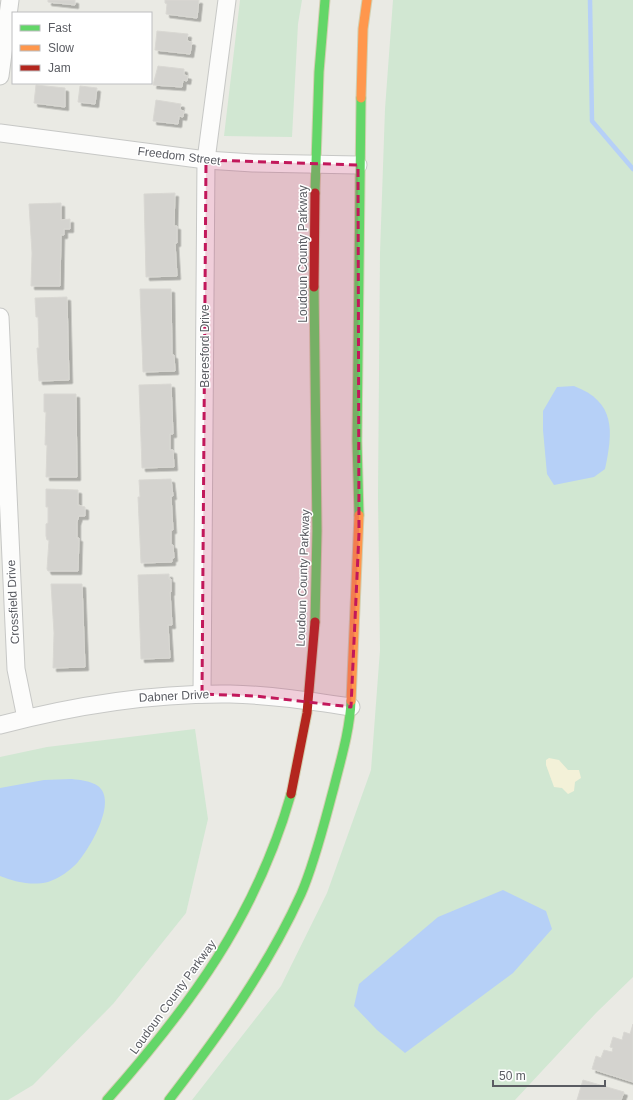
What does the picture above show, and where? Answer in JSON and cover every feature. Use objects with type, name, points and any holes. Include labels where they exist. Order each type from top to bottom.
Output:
[{"type":"main road","name":"Loudoun County Parkway","points":[[107,1100],[138,1065],[187,1002],[222,950],[250,903],[288,802],[301,751],[308,701],[314,621],[317,508],[315,164],[325,0]]},
{"type":"main road","points":[[169,1100],[214,1042],[258,974],[301,893],[326,818],[342,756],[351,707],[359,533],[357,441],[358,165],[363,29],[367,0]]},
{"type":"street","points":[[0,76],[10,0]]},
{"type":"street","name":"Beresford Drive","points":[[202,694],[206,160],[227,0]]},
{"type":"street","name":"Freedom Street","points":[[0,132],[206,160],[358,165]]},
{"type":"street","name":"Crossfield Drive","points":[[0,317],[5,552],[16,669],[26,718]]},
{"type":"street","name":"Dabner Drive","points":[[0,725],[79,706],[150,696],[202,694],[256,696],[351,707]]},
{"type":"highlighted area","points":[[206,160],[358,165],[359,533],[351,707],[256,696],[202,694]]},
{"type":"green space","points":[[240,0],[302,0],[298,24],[292,137],[224,136]]},
{"type":"green space","points":[[393,0],[633,0],[633,977],[596,1013],[515,1100],[192,1100],[281,986],[327,893],[371,770],[380,650],[378,496],[380,253],[385,109]]},
{"type":"green space","points":[[195,729],[208,819],[186,913],[113,1004],[33,1085],[8,1100],[0,1100],[0,757],[47,747]]},
{"type":"sand","points":[[549,758],[559,760],[568,770],[579,770],[581,778],[575,782],[574,791],[568,794],[562,788],[554,787],[546,765],[546,760]]},
{"type":"water","points":[[574,386],[598,400],[604,409],[610,430],[608,455],[605,469],[594,477],[554,485],[547,474],[543,430],[543,411],[557,387]]},
{"type":"water","points":[[44,780],[82,780],[98,786],[103,793],[105,802],[104,813],[100,824],[95,836],[83,855],[68,871],[56,879],[48,882],[36,884],[24,883],[0,876],[0,788]]},
{"type":"water","points":[[503,890],[546,911],[552,929],[513,973],[405,1053],[377,1030],[354,1006],[359,984],[438,917]]},
{"type":"building","points":[[48,0],[75,0],[75,5],[48,2]]},
{"type":"building","points":[[165,0],[199,0],[197,18],[166,14],[167,4],[165,3]]},
{"type":"building","points":[[157,31],[188,34],[187,41],[192,42],[190,54],[155,50]]},
{"type":"building","points":[[158,66],[184,69],[184,75],[188,76],[187,81],[183,80],[182,87],[153,85]]},
{"type":"building","points":[[36,85],[65,88],[65,107],[34,103]]},
{"type":"building","points":[[80,86],[97,88],[95,104],[78,102]]},
{"type":"building","points":[[156,100],[181,104],[180,110],[184,111],[183,117],[179,116],[178,124],[153,121]]},
{"type":"building","points":[[175,193],[174,226],[177,226],[177,243],[175,243],[177,276],[146,277],[144,194]]},
{"type":"building","points":[[61,203],[61,220],[70,219],[70,229],[64,229],[64,235],[61,235],[60,286],[31,286],[32,253],[29,204]]},
{"type":"building","points":[[140,289],[171,289],[172,355],[174,355],[175,371],[143,372]]},
{"type":"building","points":[[67,297],[69,380],[39,381],[37,348],[39,348],[38,317],[36,317],[35,298]]},
{"type":"building","points":[[171,384],[173,434],[170,434],[170,450],[173,450],[174,467],[142,468],[139,385]]},
{"type":"building","points":[[44,394],[76,394],[77,477],[46,477],[47,445],[45,445],[46,412],[44,412]]},
{"type":"building","points":[[171,479],[173,496],[171,496],[173,530],[171,530],[171,545],[173,545],[174,558],[172,558],[172,562],[141,563],[138,497],[140,497],[139,480]]},
{"type":"building","points":[[46,489],[78,490],[78,505],[85,507],[85,516],[79,516],[77,522],[77,538],[79,538],[78,571],[48,571],[47,569],[49,540],[47,540],[46,536],[48,507],[46,507]]},
{"type":"building","points":[[169,574],[169,579],[171,579],[170,592],[172,625],[168,625],[170,658],[141,659],[138,575]]},
{"type":"building","points":[[51,584],[82,584],[85,667],[53,668],[54,633]]},
{"type":"building","points":[[633,1024],[633,1082],[592,1069],[596,1056],[601,1058],[604,1050],[612,1052],[613,1048],[610,1047],[613,1037],[622,1040],[624,1032],[630,1034]]},
{"type":"building","points":[[583,1080],[624,1092],[621,1100],[577,1100]]},
{"type":"waterway","points":[[590,0],[592,121],[633,169]]},
{"type":"traffic: fast","points":[[315,193],[319,72],[325,0]]},
{"type":"traffic: fast","points":[[359,515],[357,441],[361,98]]},
{"type":"traffic: fast","points":[[314,287],[317,531],[315,622]]},
{"type":"traffic: fast","points":[[169,1100],[241,1001],[273,949],[301,894],[315,855],[334,787],[347,733],[351,701]]},
{"type":"traffic: fast","points":[[107,1100],[166,1030],[217,958],[239,920],[259,880],[276,839],[291,794]]},
{"type":"traffic: slow","points":[[361,98],[363,29],[367,0]]},
{"type":"traffic: slow","points":[[351,701],[359,515]]},
{"type":"traffic: jam","points":[[314,287],[315,193]]},
{"type":"traffic: jam","points":[[291,794],[307,713],[315,622]]}]
